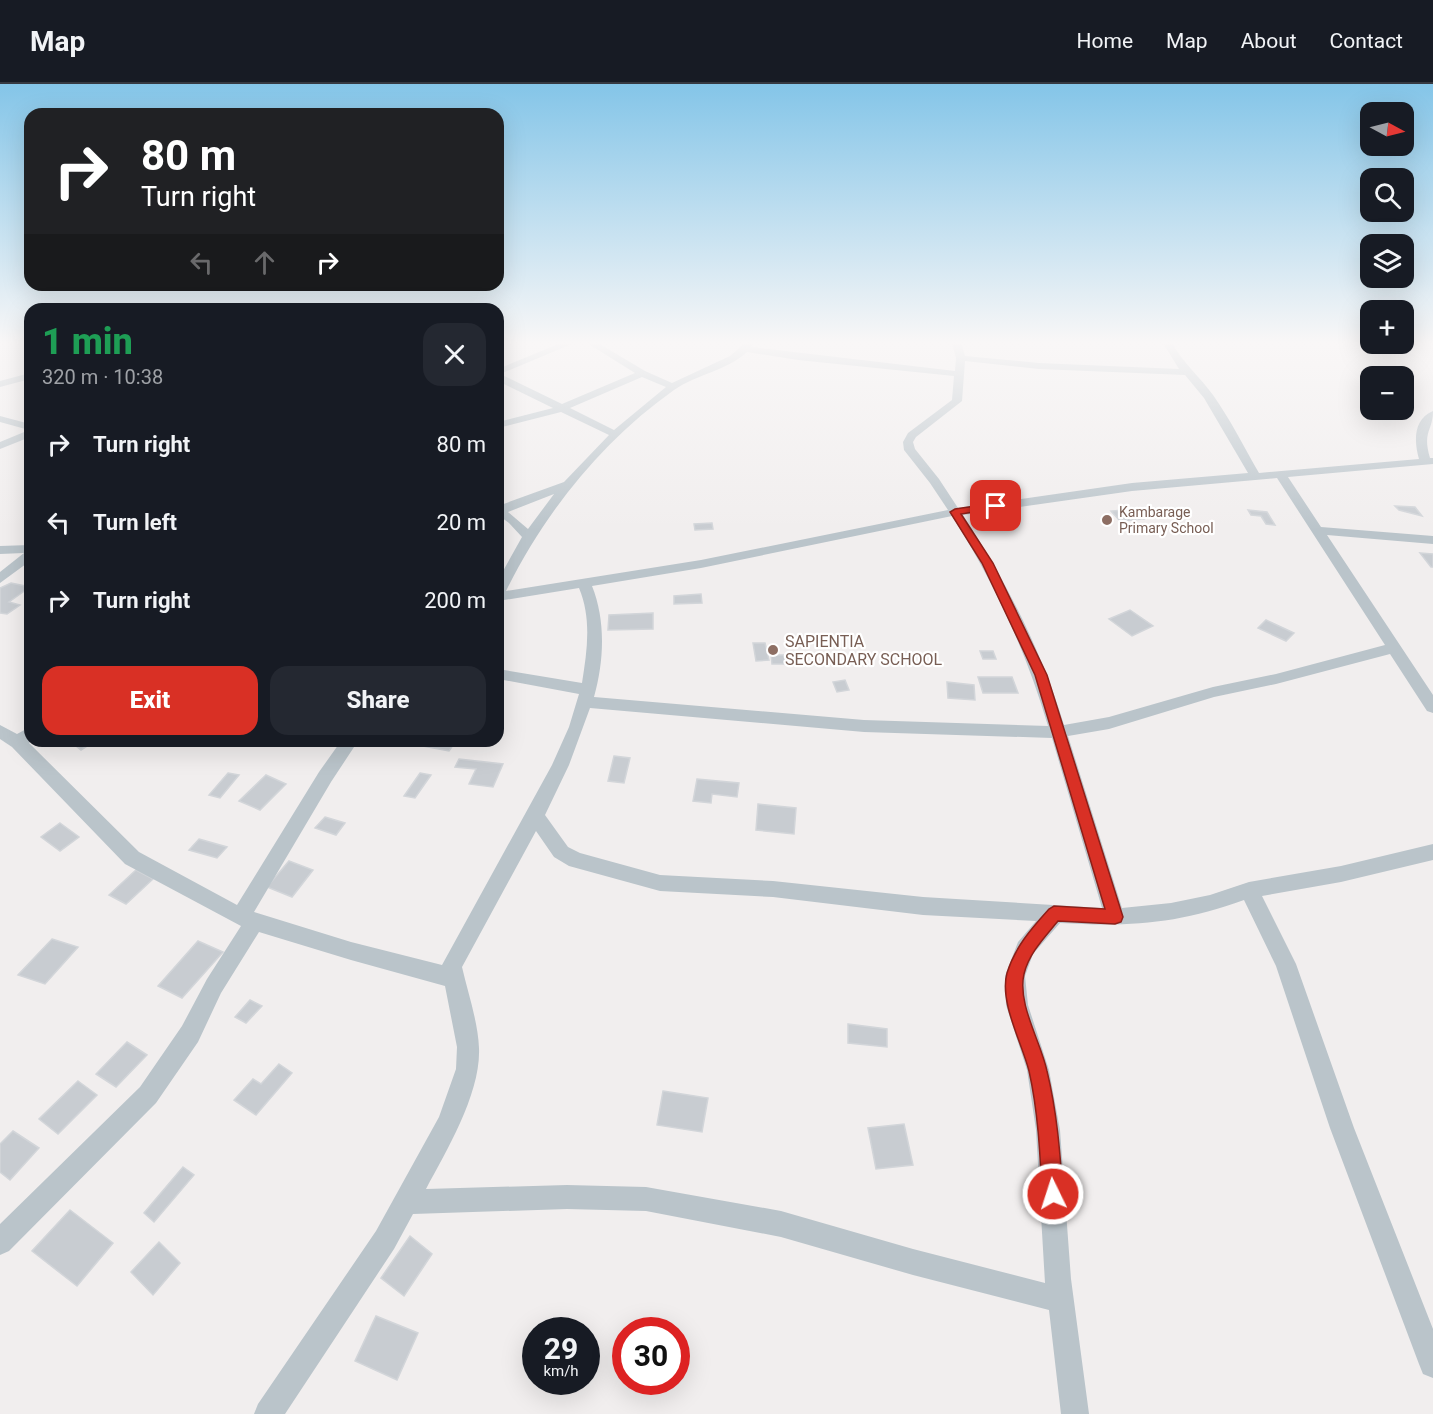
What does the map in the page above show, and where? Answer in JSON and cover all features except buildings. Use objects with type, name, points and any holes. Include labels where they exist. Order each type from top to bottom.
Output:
[{"type":"street","points":[[552,405],[617,435]]},
{"type":"street","points":[[504,423],[568,405]]},
{"type":"street","points":[[504,583],[528,536],[567,485],[617,435],[652,405]]},
{"type":"street","points":[[952,405],[912,435],[908,441],[910,450],[935,481],[988,563],[1041,675],[1115,917]]},
{"type":"street","points":[[1214,405],[1255,475]]},
{"type":"street","points":[[504,594],[711,562],[955,512],[1099,491],[1255,475],[1429,461],[1419,437],[1427,419],[1433,414]]},
{"type":"street","points":[[0,419],[24,425]]},
{"type":"street","points":[[0,446],[24,436]]},
{"type":"street","points":[[1280,474],[1433,707]]},
{"type":"street","points":[[504,508],[567,485]]},
{"type":"street","points":[[504,514],[528,536]]},
{"type":"street","points":[[1319,531],[1433,540]]},
{"type":"street","points":[[0,550],[24,549]]},
{"type":"street","points":[[0,579],[24,560]]},
{"type":"street","points":[[268,1414],[385,1240],[449,1124],[467,1069],[468,1047],[452,967],[564,756],[587,696],[595,648],[594,613],[584,583]]},
{"type":"street","points":[[504,675],[587,696],[864,726],[1058,732],[1108,723],[1213,692],[1275,679],[1394,648]]},
{"type":"street","points":[[0,731],[24,738]]},
{"type":"street","points":[[32,747],[132,858],[248,919],[351,951],[453,978]]},
{"type":"street","points":[[0,1242],[148,1095],[190,1034],[248,919],[325,777],[346,747]]},
{"type":"street","points":[[535,814],[561,852],[576,860],[660,883],[727,885],[923,906],[1115,917],[1171,912],[1209,904],[1250,890],[1341,874],[1433,852]]},
{"type":"street","points":[[1250,890],[1286,964],[1342,1128],[1433,1364]]},
{"type":"street","points":[[1054,914],[1025,949],[1015,976],[1017,1005],[1038,1070],[1048,1130],[1060,1300],[1075,1414]]},
{"type":"street","points":[[406,1202],[567,1197],[646,1199],[781,1224],[913,1262],[1060,1300]]},
{"type":"place","name":"Kambarage Primary School","points":[[1107,520]]},
{"type":"place","name":"SAPIENTIA SECONDARY SCHOOL","points":[[773,650]]},
{"type":"route","points":[[996,506],[955,512],[988,563],[1041,675],[1115,917],[1054,914],[1025,949],[1015,976],[1017,1005],[1038,1070],[1048,1130],[1053,1194]]}]
